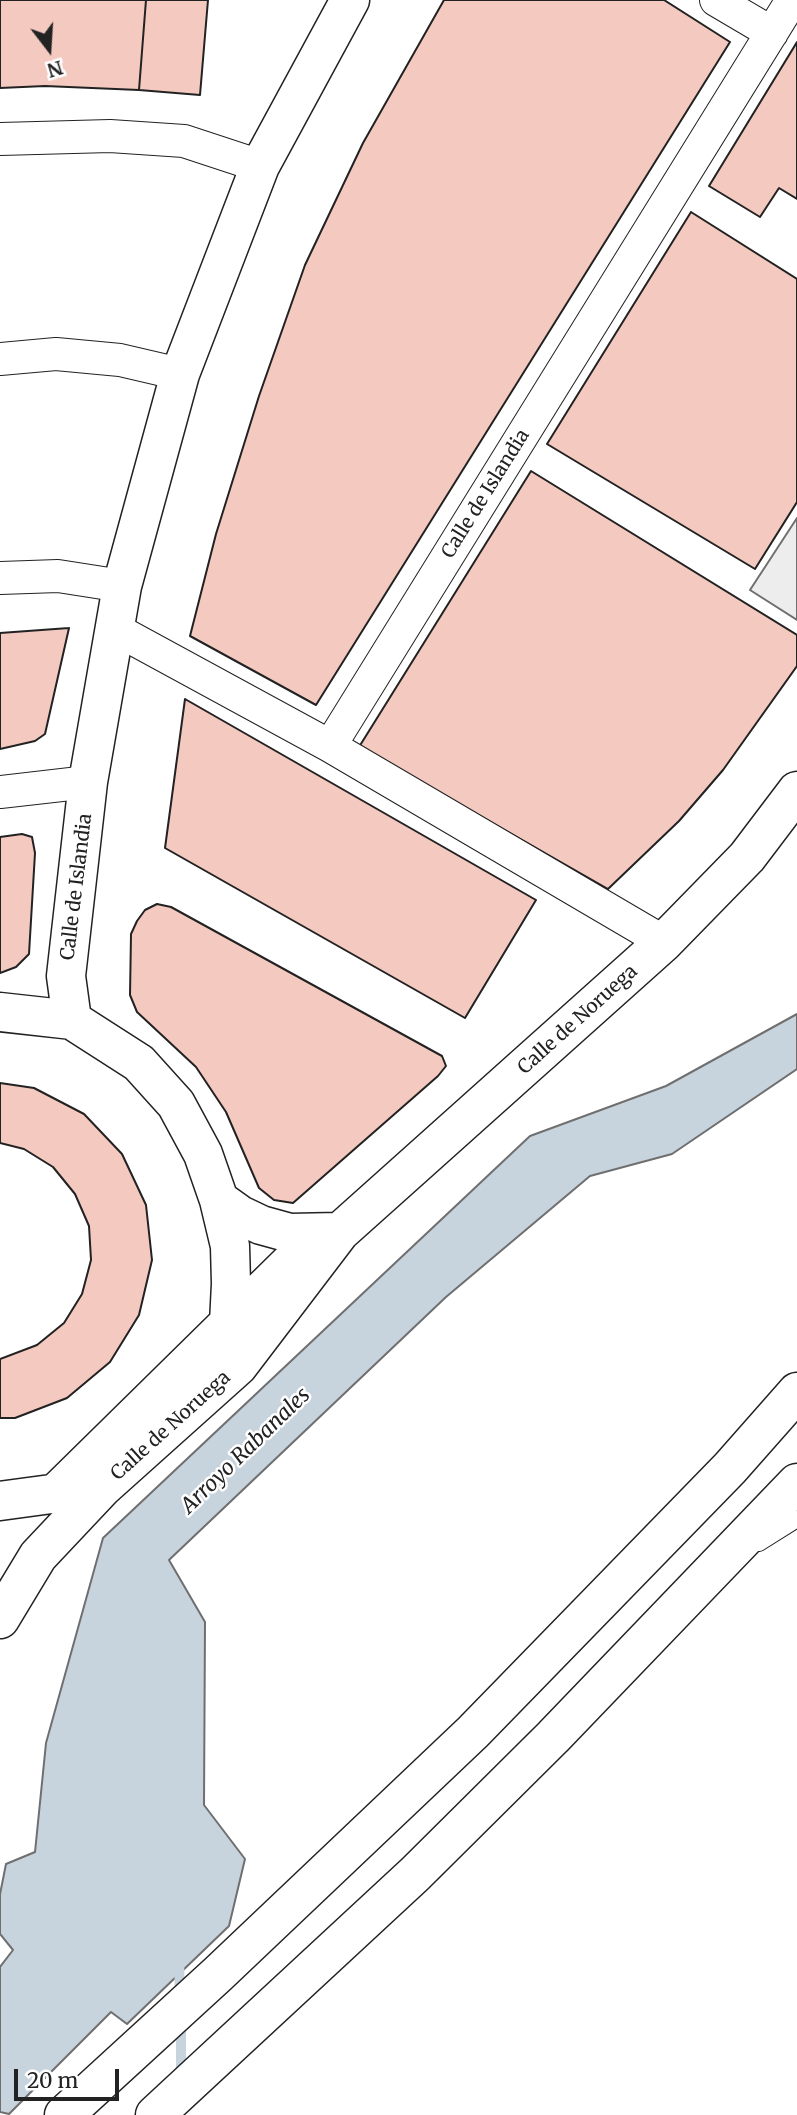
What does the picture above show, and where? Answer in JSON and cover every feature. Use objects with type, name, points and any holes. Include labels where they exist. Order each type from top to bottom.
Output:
[{"type":"street","name":"Calle de Islandia","points":[[72,1020],[66,976],[89,782],[122,586],[180,374],[260,166],[350,0]]},
{"type":"street","points":[[716,0],[772,33]]},
{"type":"street","name":"Calle de Islandia","points":[[330,746],[792,0]]},
{"type":"street","points":[[0,139],[110,135],[184,141],[260,166]]},
{"type":"street","points":[[0,359],[56,354],[120,360],[180,374]]},
{"type":"street","points":[[0,578],[58,576],[122,586]]},
{"type":"street","points":[[115,629],[330,746],[664,942]]},
{"type":"street","points":[[0,792],[89,782]]},
{"type":"street","name":"Calle de Noruega","points":[[0,1619],[38,1556],[103,1487],[237,1366],[340,1232],[664,942],[747,858],[797,791]]},
{"type":"street","points":[[0,1012],[72,1020],[139,1063],[176,1104],[203,1154],[219,1200],[230,1246],[229,1323]]},
{"type":"street","points":[[219,1200],[240,1215],[261,1225],[290,1233],[340,1232]]},
{"type":"street","name":"Calle de Noruega","points":[[0,1581],[11,1554],[56,1493],[300,1252],[340,1232]]},
{"type":"street","name":"Calle de Noruega","points":[[103,1487],[126,1449],[211,1369],[229,1323]]},
{"type":"street","points":[[75,2105],[473,1732],[730,1468],[797,1392]]},
{"type":"street","points":[[155,2115],[415,1874],[554,1737],[797,1483]]},
{"type":"street","name":"Calle de Noruega","points":[[56,1493],[103,1487]]},
{"type":"street","points":[[0,1501],[56,1493]]},
{"type":"lane","points":[[704,1578],[797,1519]]},
{"type":"shaded area","points":[[797,518],[797,620],[750,590]]},
{"type":"water","points":[[797,1014],[797,1069],[672,1154],[590,1176],[446,1297],[169,1560],[205,1622],[204,1805],[245,1859],[229,1926],[127,2024],[111,2012],[9,2114],[0,2112],[0,1967],[13,1950],[0,1934],[0,1894],[6,1864],[35,1852],[46,1743],[103,1538],[530,1136],[666,1086]]},
{"type":"building","points":[[0,0],[146,0],[139,90],[45,86],[0,88]]},
{"type":"building","points":[[146,0],[208,0],[200,95],[139,90]]},
{"type":"building","points":[[444,0],[664,0],[730,42],[316,705],[190,636],[216,534],[259,396],[305,265],[363,143]]},
{"type":"building","points":[[797,42],[797,199],[779,188],[760,217],[709,186]]},
{"type":"building","points":[[691,212],[797,279],[797,502],[755,569],[547,444]]},
{"type":"building","points":[[531,471],[797,635],[797,666],[723,770],[679,821],[608,889],[359,747]]},
{"type":"building","points":[[69,628],[45,734],[35,741],[0,749],[0,633]]},
{"type":"building","points":[[185,699],[536,900],[465,1018],[165,848]]},
{"type":"building","points":[[22,834],[32,837],[35,853],[29,954],[16,967],[0,973],[0,837]]},
{"type":"building","points":[[157,904],[171,907],[442,1056],[446,1066],[438,1076],[293,1203],[274,1200],[259,1188],[226,1112],[196,1067],[137,1012],[130,995],[131,934],[145,910]]},
{"type":"building","points":[[0,1083],[34,1088],[84,1114],[122,1154],[146,1205],[152,1260],[139,1315],[110,1362],[67,1398],[15,1418],[0,1418],[0,1359],[37,1345],[64,1323],[82,1294],[91,1260],[89,1226],[75,1194],[53,1167],[24,1149],[0,1143]]},
{"type":"waterway","name":"Arroyo Rabanales","points":[[179,1960],[180,1997]]},
{"type":"waterway","name":"Arroyo Rabanales","points":[[181,2020],[181,2077]]}]
